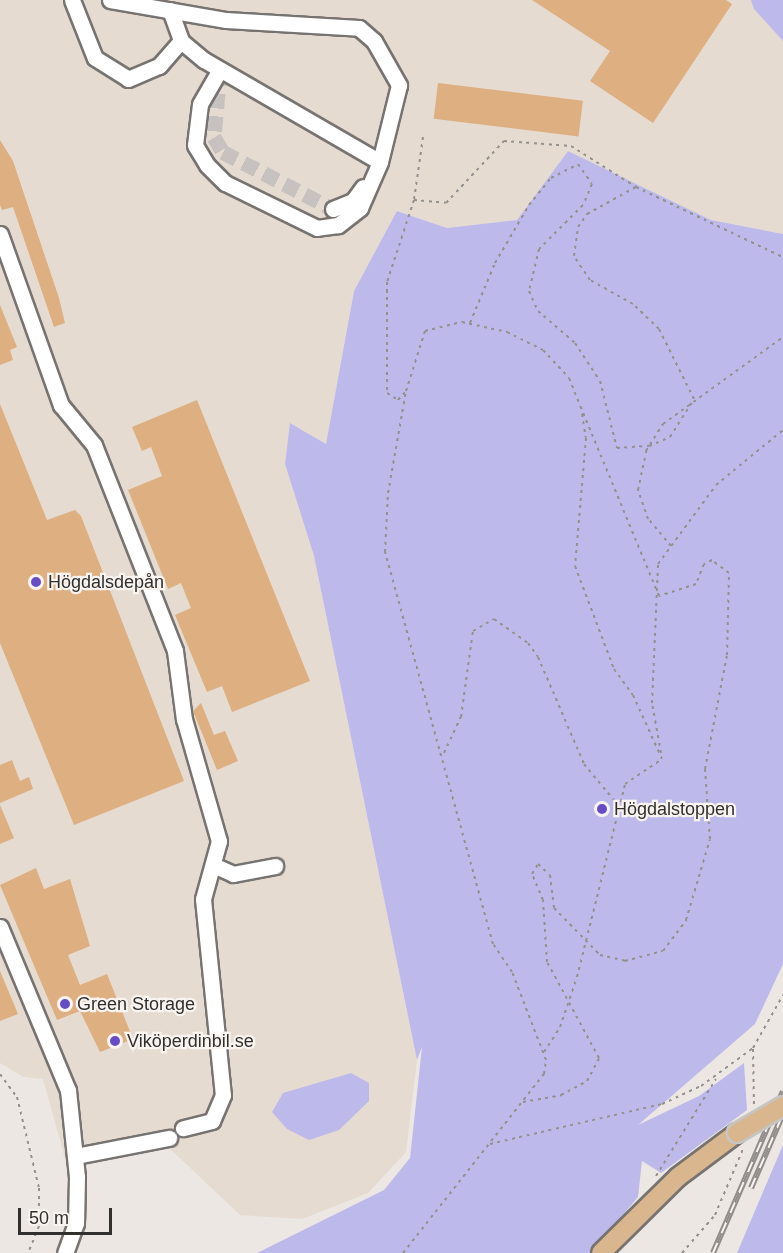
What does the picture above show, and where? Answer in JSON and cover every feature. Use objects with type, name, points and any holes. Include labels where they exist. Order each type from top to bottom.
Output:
[{"type":"main road","points":[[601,1253],[678,1177],[738,1133],[783,1106]]},
{"type":"street","points":[[72,0],[95,58],[128,79],[159,66],[181,41]]},
{"type":"street","points":[[110,0],[170,10],[209,7],[226,20],[359,28],[374,41],[399,85],[380,162],[360,208],[338,225],[317,228],[225,183],[195,145],[200,104],[220,70]]},
{"type":"street","points":[[170,10],[181,41],[220,70],[380,162]]},
{"type":"street","points":[[333,209],[353,201],[380,162]]},
{"type":"street","points":[[0,234],[61,405],[94,445],[175,651],[184,719],[219,841],[203,899],[223,1095],[212,1121],[183,1128]]},
{"type":"street","points":[[213,865],[233,874],[276,866]]},
{"type":"street","points":[[0,927],[68,1090],[76,1156],[76,1223],[65,1253]]},
{"type":"street","points":[[76,1156],[169,1138]]},
{"type":"path","points":[[406,391],[398,400],[387,393],[385,302],[414,200],[423,136]]},
{"type":"path","points":[[414,200],[446,203],[504,141],[571,146],[636,187],[783,257]]},
{"type":"path","points":[[470,323],[495,263],[529,205],[551,178],[578,164],[592,184],[583,205],[539,249],[529,291],[538,311],[575,343],[600,381],[617,448],[649,446],[670,437],[694,399]]},
{"type":"path","points":[[636,187],[587,214],[578,227],[574,256],[590,280],[633,304],[659,329],[694,399]]},
{"type":"path","points":[[403,1253],[544,1074],[544,1053],[512,972],[493,944],[444,753],[385,552],[388,493],[406,391],[425,330],[449,322],[470,323],[543,350],[569,378],[659,596]]},
{"type":"path","points":[[671,546],[648,519],[638,490],[649,446],[663,424],[694,399],[783,337]]},
{"type":"path","points":[[580,405],[586,438],[575,566],[614,669],[633,695],[662,759]]},
{"type":"path","points":[[662,759],[652,703],[659,596],[658,564],[716,485],[783,430]]},
{"type":"path","points":[[523,1102],[561,1095],[595,1070],[599,1058],[547,963],[543,900],[532,874],[538,864],[550,875],[554,908],[586,938],[600,955],[625,961],[663,951],[686,920],[710,839],[712,812],[705,769],[727,655],[729,573],[712,560],[704,564],[696,584],[659,596]]},
{"type":"path","points":[[444,753],[461,717],[473,631],[494,619],[528,643],[538,657],[584,764],[618,805]]},
{"type":"path","points":[[544,1053],[568,1004],[625,784],[662,759]]},
{"type":"path","points":[[490,1144],[662,1104],[718,1077],[753,1048],[783,995]]},
{"type":"path","points":[[0,1074],[17,1097],[39,1188],[39,1226],[28,1253]]},
{"type":"path","points":[[655,1178],[718,1077]]},
{"type":"path","points":[[682,1253],[715,1215],[739,1167]]},
{"type":"shaded area","points":[[0,0],[751,0],[783,41],[783,234],[711,220],[568,151],[517,220],[447,228],[398,211],[354,291],[326,444],[291,423],[285,464],[314,556],[417,1060],[406,1152],[368,1193],[302,1219],[240,1215],[166,1145],[66,1162],[43,1079],[23,1077],[0,1063]]},
{"type":"shaded area","points":[[751,0],[783,0],[783,41],[754,9]]},
{"type":"shaded area","points":[[568,151],[711,220],[783,234],[783,964],[755,1024],[638,1125],[699,1096],[744,1063],[747,1110],[661,1173],[642,1161],[638,1197],[591,1253],[257,1253],[384,1190],[410,1158],[422,1047],[417,1060],[314,556],[285,464],[290,423],[326,444],[354,291],[397,211],[447,228],[517,220]]},
{"type":"shaded area","points":[[351,1073],[369,1083],[369,1101],[339,1130],[309,1140],[287,1129],[272,1112],[283,1093]]},
{"type":"shaded area","points":[[783,1145],[783,1253],[737,1253]]},
{"type":"building","points":[[532,0],[726,0],[732,4],[653,123],[590,81],[610,51]]},
{"type":"building","points":[[438,83],[583,101],[579,137],[434,119]]},
{"type":"building","points":[[0,140],[13,161],[59,298],[65,323],[54,327],[13,207],[2,210],[0,205]]},
{"type":"building","points":[[0,305],[17,347],[10,350],[13,360],[0,365]]},
{"type":"building","points":[[197,400],[310,681],[232,712],[222,686],[207,692],[175,615],[191,608],[181,583],[168,589],[128,490],[162,476],[151,447],[142,451],[132,427]]},
{"type":"building","name":"Högdalsdepån","points":[[0,404],[47,520],[75,510],[81,516],[184,781],[74,825],[0,643]]},
{"type":"building","points":[[201,703],[214,735],[225,731],[238,761],[217,770],[193,711]]},
{"type":"building","points":[[12,760],[20,781],[29,777],[33,789],[0,803],[0,765]]},
{"type":"building","points":[[0,805],[14,838],[0,844]]},
{"type":"building","points":[[36,868],[44,889],[70,879],[90,946],[68,955],[80,985],[107,974],[133,1039],[100,1052],[80,1011],[57,1020],[0,885]]},
{"type":"building","points":[[0,971],[18,1014],[0,1021]]},
{"type":"tunnel","points":[[220,70],[214,137],[223,152],[333,209]]},
{"type":"railway","points":[[713,1253],[783,1091]]},
{"type":"railway","points":[[751,1188],[783,1114]]},
{"type":"place","name":"Högdalsdepån","points":[[36,582]]},
{"type":"place","name":"Högdalstoppen","points":[[602,809]]},
{"type":"place","name":"Green Storage","points":[[65,1004]]},
{"type":"place","name":"Viköperdinbil.se","points":[[115,1041]]}]
